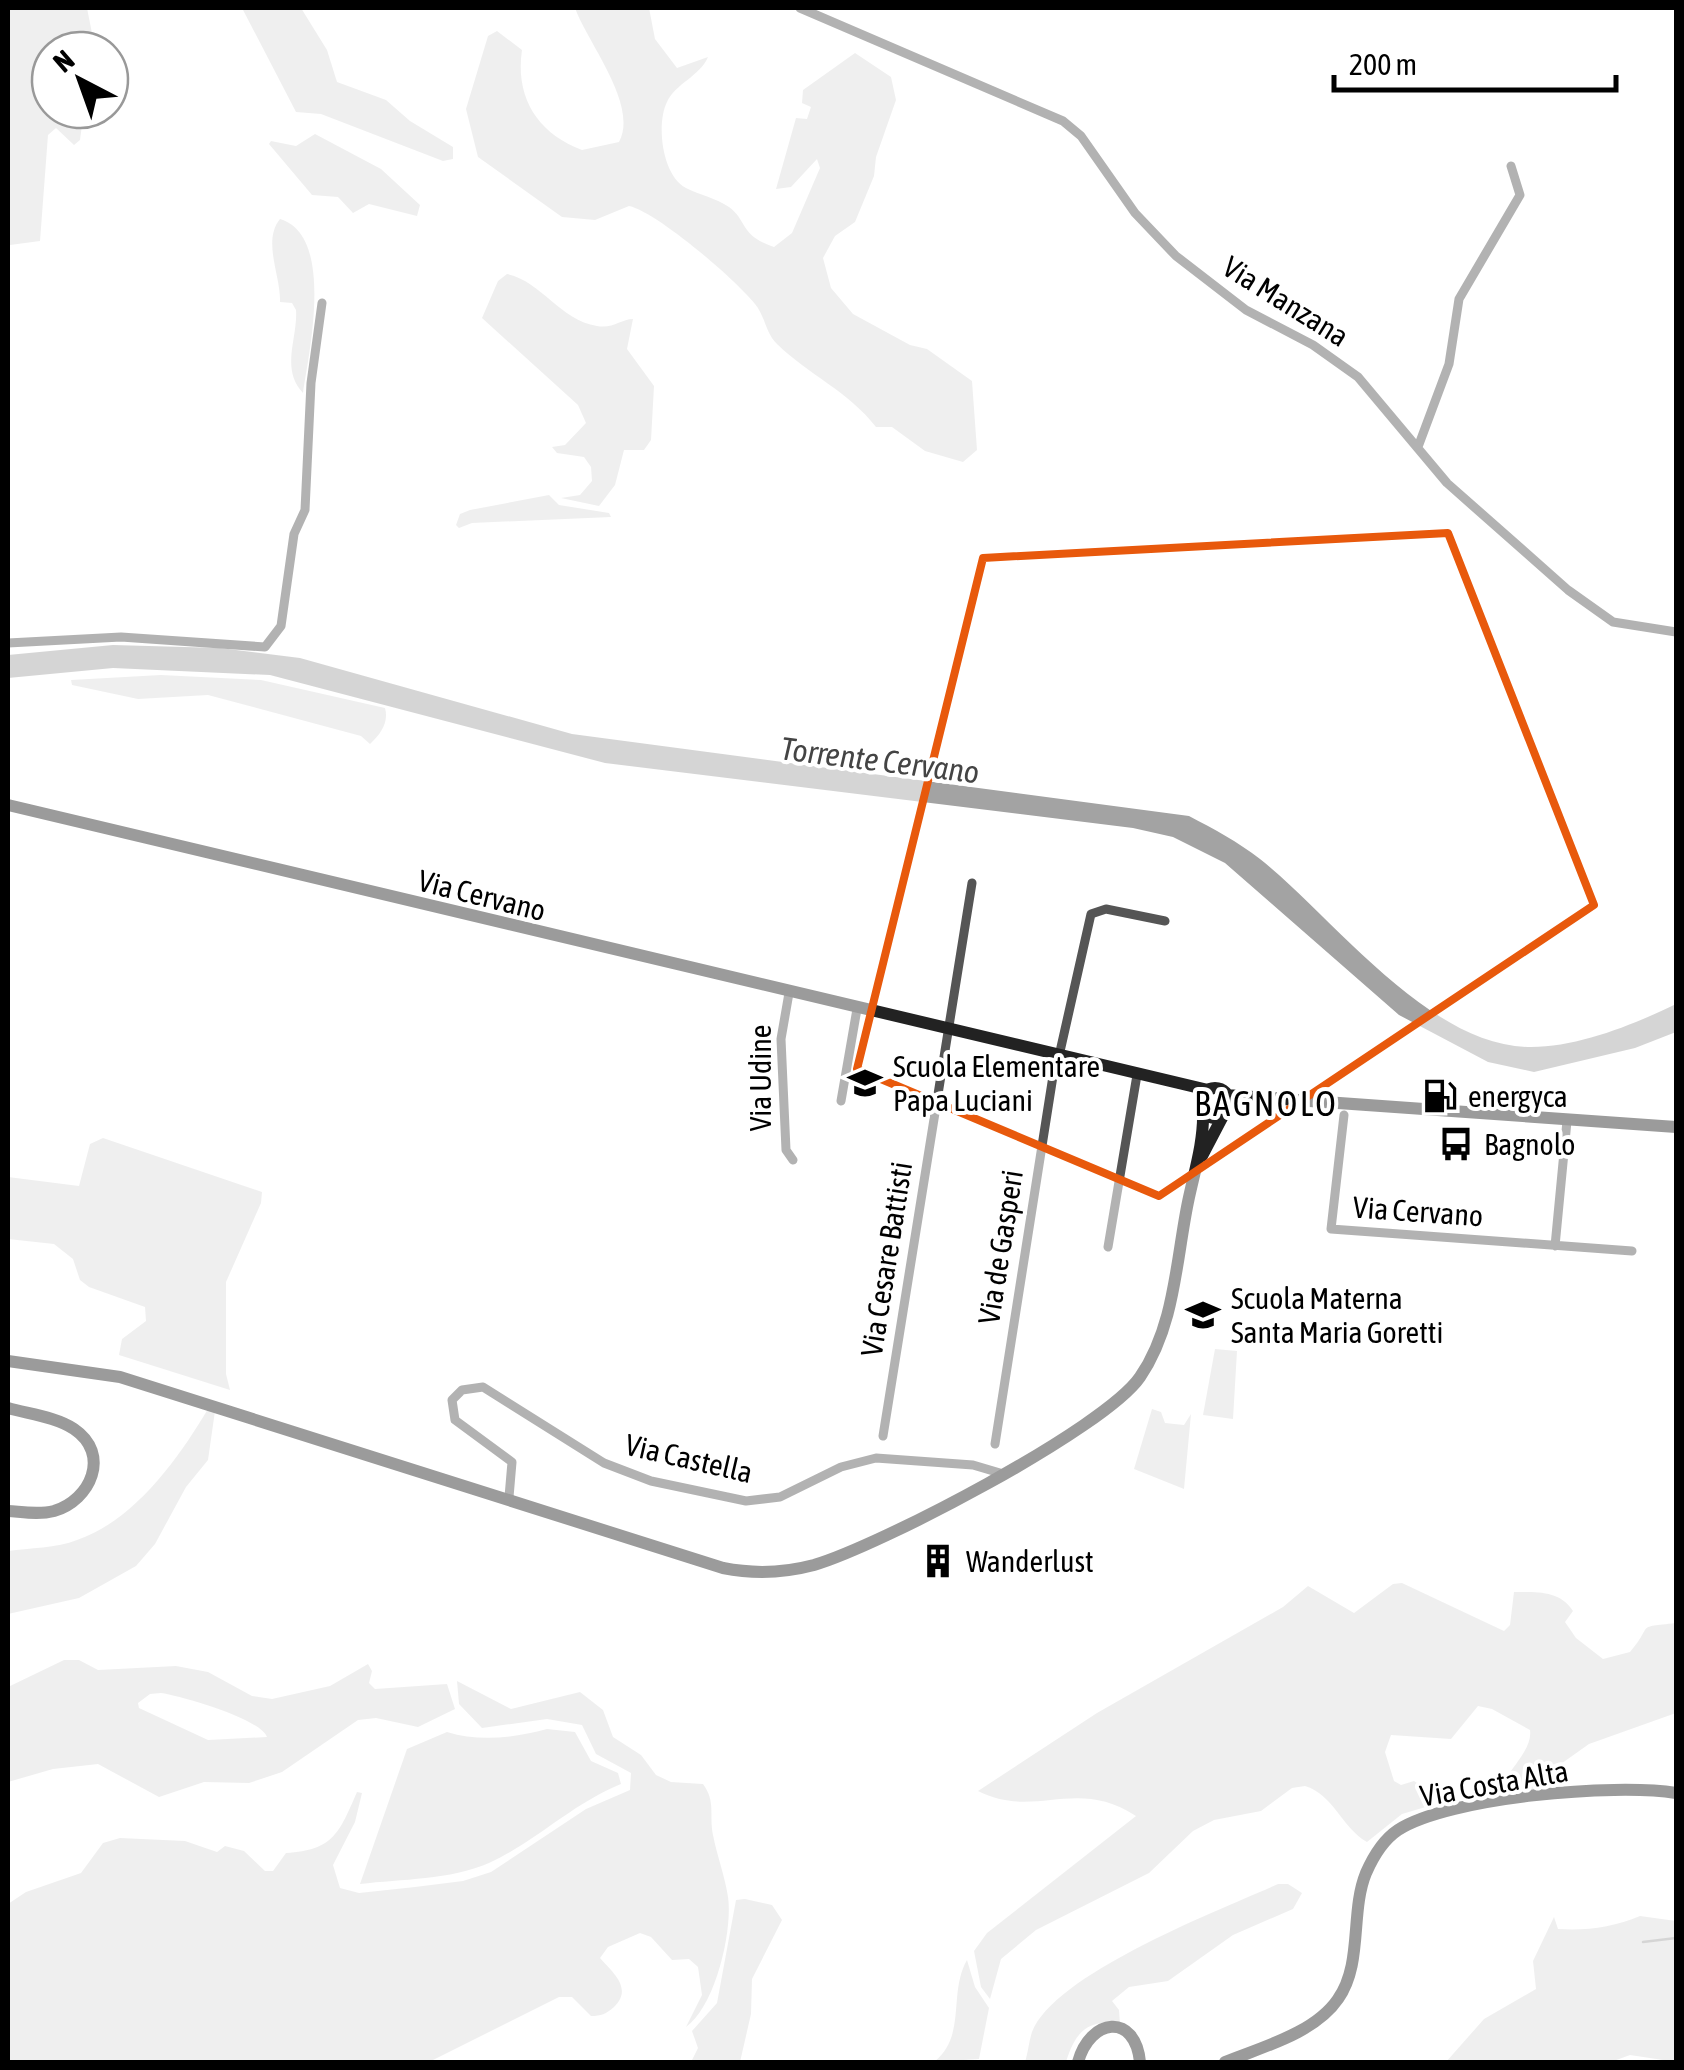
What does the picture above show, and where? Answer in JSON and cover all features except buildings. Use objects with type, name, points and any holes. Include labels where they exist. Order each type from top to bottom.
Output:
[{"type":"main road","name":"Via Cervano","points":[[8,806],[1057,1058],[1226,1094]]},
{"type":"main road","points":[[1172,1082],[1192,1092],[1210,1117],[1266,1096]]},
{"type":"main road","points":[[8,1360],[120,1377],[724,1568],[766,1572],[801,1568],[848,1552],[1000,1473],[1099,1418],[1123,1398],[1147,1366],[1166,1318],[1208,1090]]},
{"type":"main road","points":[[1192,1182],[1225,1113],[1226,1094],[1363,1108],[1676,1128]]},
{"type":"main road","points":[[8,1408],[75,1430],[90,1444],[95,1459],[88,1487],[74,1502],[54,1510],[8,1512]]},
{"type":"main road","name":"Via Costa Alta","points":[[1226,2062],[1313,2022],[1339,1998],[1350,1973],[1364,1877],[1396,1831],[1436,1813],[1554,1794],[1622,1789],[1676,1793]]},
{"type":"main road","points":[[1078,2062],[1086,2039],[1104,2027],[1116,2026],[1134,2039],[1140,2062]]},
{"type":"street","name":"Via Manzana","points":[[800,8],[1063,121],[1081,136],[1135,212],[1176,256],[1246,310],[1313,345],[1358,378],[1478,512],[1591,608],[1625,625],[1676,632]]},
{"type":"street","points":[[1418,448],[1449,364],[1459,299],[1520,195],[1511,166]]},
{"type":"street","points":[[8,643],[121,637],[265,646],[281,626],[294,534],[305,510],[311,383],[322,304]]},
{"type":"street","points":[[946,1031],[972,883]]},
{"type":"street","name":"Via de Gasperi","points":[[994,1444],[1057,1058],[1091,914],[1106,909],[1165,921]]},
{"type":"street","name":"Via Udine","points":[[789,993],[781,1048],[786,1150],[793,1160]]},
{"type":"street","points":[[841,1101],[856,1009]]},
{"type":"street","name":"Via Cesare Battisti","points":[[884,1436],[946,1031]]},
{"type":"street","points":[[1108,1246],[1137,1075]]},
{"type":"street","name":"Via Cervano","points":[[1344,1116],[1332,1229],[1632,1251]]},
{"type":"street","points":[[1555,1246],[1567,1121]]},
{"type":"street","name":"Via Castella","points":[[508,1497],[512,1462],[464,1428],[451,1412],[452,1400],[462,1390],[494,1391],[582,1452],[628,1473],[746,1501],[780,1497],[840,1467],[876,1458],[974,1464],[1000,1473]]},
{"type":"highlighted area","points":[[1448,533],[1594,905],[1159,1196],[857,1069],[983,558]]},
{"type":"shaded area","points":[[8,8],[87,8],[91,30],[30,30],[30,130],[54,130],[48,135],[40,241],[10,245]]},
{"type":"shaded area","points":[[242,8],[301,8],[327,50],[337,82],[386,100],[410,121],[453,147],[453,159],[443,161],[321,114],[296,112]]},
{"type":"shaded area","points":[[575,8],[649,8],[655,39],[677,68],[708,57],[667,102],[662,136],[671,173],[686,188],[729,207],[749,233],[774,247],[792,233],[820,168],[817,159],[791,187],[776,189],[796,118],[807,119],[811,107],[802,103],[803,90],[855,53],[891,77],[896,100],[876,157],[874,176],[855,222],[835,236],[823,258],[831,288],[853,314],[910,345],[927,349],[972,381],[977,450],[963,462],[925,451],[892,427],[876,427],[853,403],[777,344],[755,304],[731,279],[658,220],[629,206],[595,220],[562,217],[478,157],[466,109],[488,36],[497,31],[522,50],[526,98],[553,134],[582,150],[619,142],[623,127],[617,92]]},
{"type":"shaded area","points":[[58,130],[81,130],[80,140],[74,145]]},
{"type":"shaded area","points":[[315,134],[381,169],[420,205],[417,216],[369,204],[353,213],[338,197],[312,195],[269,144],[271,141],[296,146]]},
{"type":"shaded area","points":[[280,219],[297,229],[308,247],[313,271],[313,325],[303,393],[296,384],[291,364],[296,310],[292,303],[280,302],[274,259],[273,238]]},
{"type":"shaded area","points":[[507,274],[530,284],[584,322],[603,327],[633,319],[627,349],[654,386],[651,440],[644,450],[624,450],[615,485],[599,506],[561,498],[580,495],[592,481],[591,467],[584,457],[557,453],[552,447],[565,445],[586,423],[578,405],[482,318],[498,281]]},
{"type":"shaded area","points":[[549,495],[559,505],[609,513],[611,517],[472,523],[459,528],[456,525],[460,514],[470,510]]},
{"type":"shaded area","points":[[113,645],[220,648],[300,658],[572,734],[1189,816],[1260,859],[1385,976],[1456,1026],[1493,1041],[1549,1046],[1606,1033],[1676,1004],[1676,1032],[1635,1048],[1534,1072],[1488,1062],[1399,1015],[1225,863],[1173,837],[1133,828],[605,763],[270,675],[113,668],[8,678],[8,655]]},
{"type":"shaded area","points":[[161,675],[261,680],[385,708],[385,723],[370,744],[361,736],[208,695],[138,699],[72,685],[71,680]]},
{"type":"shaded area","points":[[103,1138],[262,1192],[261,1203],[226,1282],[226,1374],[230,1390],[119,1355],[122,1339],[146,1321],[145,1307],[89,1287],[80,1280],[73,1259],[54,1244],[8,1239],[8,1177],[79,1186],[90,1144]]},
{"type":"shaded area","points":[[1215,1349],[1237,1351],[1233,1419],[1203,1415]]},
{"type":"shaded area","points":[[208,1409],[215,1411],[208,1460],[186,1487],[155,1544],[136,1566],[79,1598],[8,1614],[8,1551],[69,1543],[118,1518],[169,1467]]},
{"type":"shaded area","points":[[1152,1409],[1161,1412],[1165,1423],[1184,1425],[1191,1414],[1184,1489],[1134,1469]]},
{"type":"shaded area","points":[[1402,1583],[1504,1631],[1510,1625],[1514,1592],[1554,1596],[1573,1611],[1565,1622],[1576,1638],[1603,1659],[1630,1652],[1646,1628],[1676,1623],[1676,1713],[1589,1744],[1558,1766],[1551,1790],[1498,1797],[1527,1746],[1530,1730],[1492,1709],[1478,1706],[1451,1739],[1391,1735],[1385,1752],[1394,1781],[1401,1785],[1414,1781],[1428,1790],[1429,1806],[1402,1814],[1367,1842],[1323,1796],[1305,1786],[1292,1788],[1261,1811],[1214,1820],[1193,1831],[1149,1873],[1036,1930],[1001,1959],[990,1999],[981,1987],[974,1951],[987,1933],[1136,1816],[1094,1799],[1018,1802],[978,1791],[1097,1713],[1283,1607],[1308,1586],[1354,1613],[1393,1584]]},
{"type":"shaded area","points":[[64,1660],[79,1660],[98,1670],[176,1666],[208,1672],[252,1696],[272,1699],[330,1686],[368,1664],[372,1671],[369,1683],[375,1689],[447,1684],[455,1709],[418,1727],[376,1718],[358,1720],[282,1772],[249,1783],[204,1782],[159,1797],[98,1764],[53,1769],[8,1782],[8,1687]],"holes":[[[161,1693],[236,1716],[267,1737],[208,1740],[139,1708],[138,1703],[150,1694]]]},
{"type":"shaded area","points":[[457,1681],[511,1709],[580,1692],[603,1710],[613,1737],[641,1755],[656,1775],[671,1782],[703,1784],[707,1790],[728,1897],[728,1929],[720,1967],[706,2003],[686,2027],[702,1995],[698,1967],[689,1959],[672,1960],[651,1937],[640,1933],[608,1947],[600,1958],[615,1974],[622,1993],[608,2011],[591,2016],[572,1997],[559,1997],[429,2062],[8,2062],[8,1904],[26,1892],[81,1873],[103,1843],[120,1838],[185,1841],[217,1852],[225,1846],[244,1851],[265,1871],[273,1871],[286,1853],[315,1848],[333,1837],[357,1792],[362,1793],[355,1822],[333,1865],[340,1888],[359,1893],[463,1881],[491,1872],[586,1809],[630,1790],[631,1773],[596,1754],[582,1725],[547,1719],[482,1728],[459,1704]]},
{"type":"shaded area","points":[[547,1729],[575,1732],[591,1761],[618,1773],[621,1784],[474,1869],[360,1884],[407,1749],[447,1732],[497,1738]]},
{"type":"shaded area","points":[[1278,1884],[1288,1884],[1302,1893],[1293,1909],[1233,1935],[1168,1981],[1129,1987],[1112,2001],[1119,2010],[1120,2024],[1099,2023],[1084,2030],[1066,2062],[1025,2062],[1032,2032],[1047,2010],[1072,1988],[1142,1946]]},
{"type":"shaded area","points":[[736,1900],[772,1905],[782,1920],[752,1979],[751,2014],[740,2062],[691,2062],[698,2048],[692,2031],[717,2003]]},
{"type":"shaded area","points":[[1640,1916],[1676,1921],[1676,2062],[1630,2055],[1611,2062],[1446,2062],[1484,2019],[1536,1989],[1533,1961],[1554,1917],[1558,1929],[1579,1929]]},
{"type":"shaded area","points":[[967,1960],[975,1987],[989,2008],[979,2059],[934,2062],[950,2040],[958,1986]]},
{"type":"waterway","points":[[1643,1942],[1676,1938]]},
{"type":"place","name":"Scuola Elementare Papa Luciani","points":[[865,1083]]},
{"type":"place","name":"energyca","points":[[1440,1096]]},
{"type":"place","name":"Bagnolo","points":[[1456,1144]]},
{"type":"place","name":"Scuola Materna Santa Maria Goretti","points":[[1203,1315]]},
{"type":"place","name":"Wanderlust","points":[[938,1561]]},
{"type":"district","name":"BAGNOLO","points":[[1266,1103]]},
{"type":"water label","name":"Torrente Cervano","points":[[880,760]]}]
